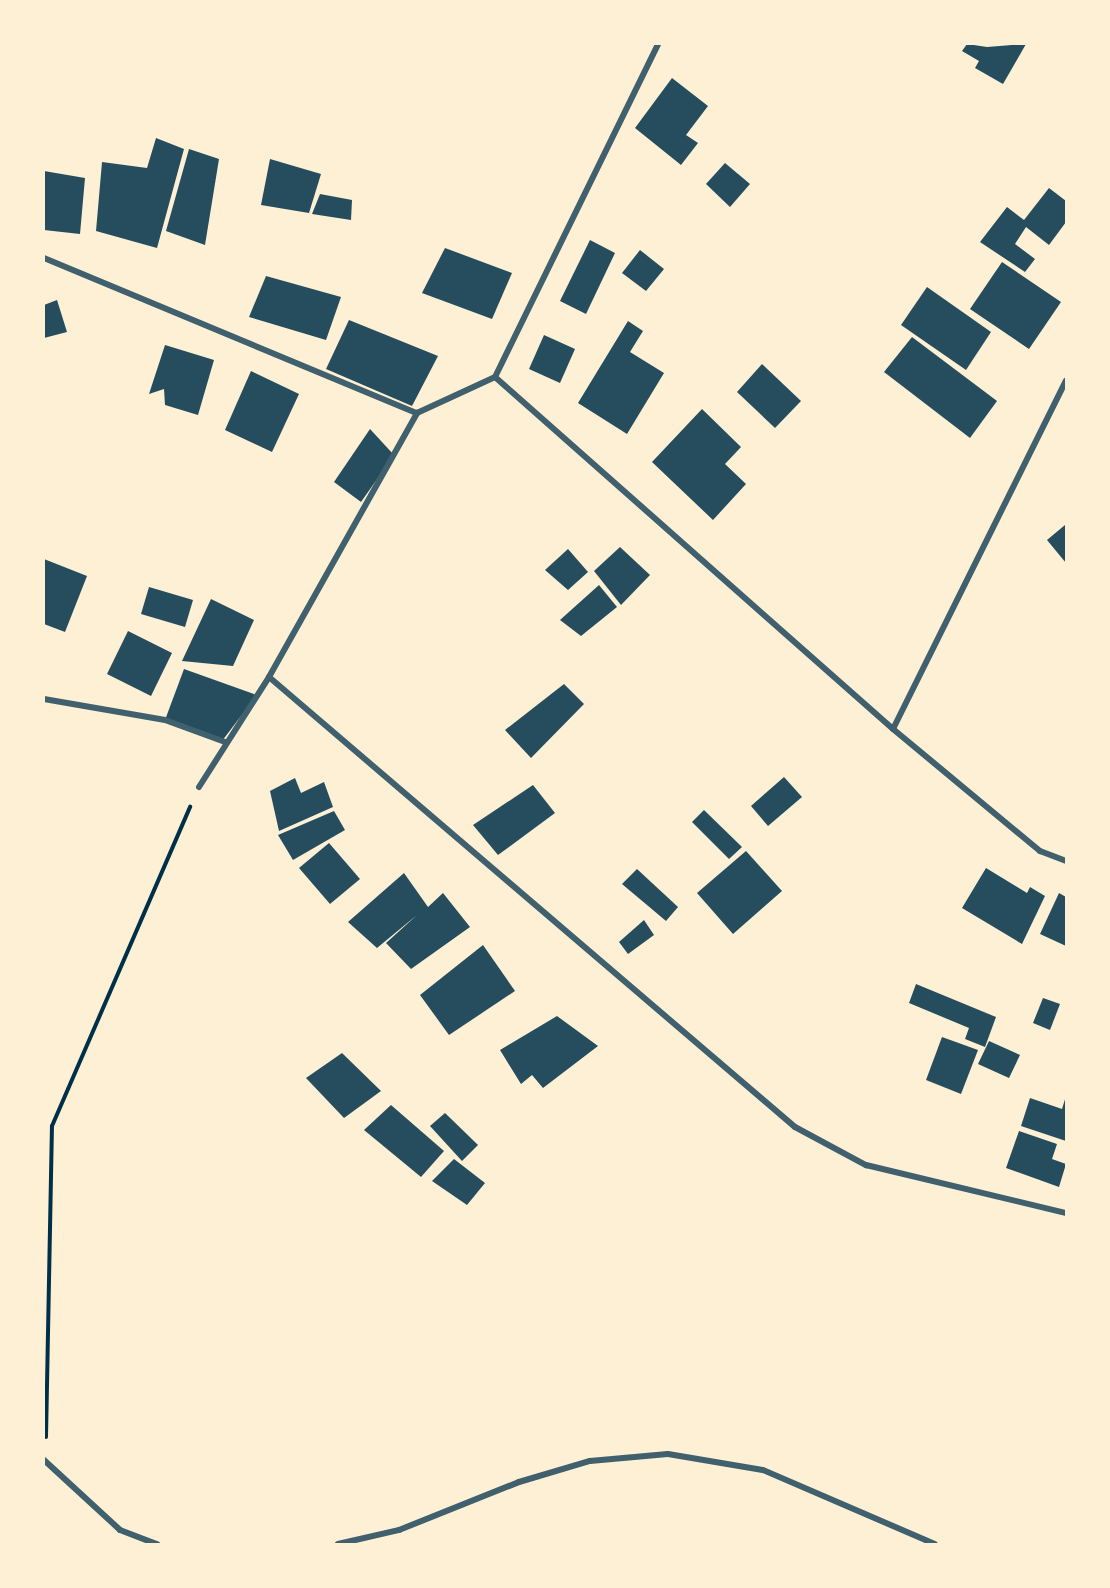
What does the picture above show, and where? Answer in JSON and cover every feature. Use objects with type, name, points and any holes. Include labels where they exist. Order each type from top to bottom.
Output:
[{"type":"street","points":[[199,788],[225,742],[269,677],[417,413],[495,377],[658,44]]},
{"type":"street","points":[[44,258],[417,413]]},
{"type":"street","points":[[495,377],[893,729],[1040,851],[1066,861]]},
{"type":"street","points":[[893,729],[1066,381]]},
{"type":"street","points":[[269,677],[795,1127],[866,1165],[1066,1213]]},
{"type":"street","points":[[44,699],[165,720],[225,742]]},
{"type":"street","points":[[338,1545],[399,1530],[519,1482],[590,1461],[668,1454],[763,1470],[935,1545]]},
{"type":"street","points":[[44,1460],[120,1530],[157,1545]]},
{"type":"path","points":[[45,1448],[52,1126],[199,788]]},
{"type":"building","points":[[967,44],[987,47],[1026,44],[1003,84],[975,68],[979,61],[962,51]]},
{"type":"building","points":[[672,78],[708,106],[686,135],[698,143],[681,165],[635,128]]},
{"type":"building","points":[[156,138],[184,149],[157,248],[96,231],[102,162],[147,168]]},
{"type":"building","points":[[189,149],[219,159],[205,245],[166,231]]},
{"type":"building","points":[[270,159],[321,174],[309,213],[261,205]]},
{"type":"building","points":[[725,163],[750,184],[730,207],[706,184]]},
{"type":"building","points":[[44,171],[85,178],[80,234],[44,230]]},
{"type":"building","points":[[1049,188],[1066,201],[1066,222],[1049,245],[1026,227],[1015,244],[1035,259],[1025,272],[980,242],[1007,207],[1024,220]]},
{"type":"building","points":[[320,194],[352,200],[351,220],[312,214]]},
{"type":"building","points":[[590,240],[615,253],[586,314],[560,301]]},
{"type":"building","points":[[445,248],[512,273],[492,319],[422,293]]},
{"type":"building","points":[[640,250],[664,269],[646,291],[622,273]]},
{"type":"building","points":[[1002,262],[1061,302],[1029,349],[970,309]]},
{"type":"building","points":[[266,276],[341,297],[326,340],[249,317]]},
{"type":"building","points":[[927,287],[991,332],[966,370],[901,325]]},
{"type":"building","points":[[57,300],[67,332],[44,338],[44,305]]},
{"type":"building","points":[[349,320],[438,356],[412,406],[326,369]]},
{"type":"building","points":[[628,321],[643,331],[630,352],[664,373],[627,434],[578,403]]},
{"type":"building","points":[[544,335],[575,349],[560,383],[529,369]]},
{"type":"building","points":[[912,337],[997,401],[970,438],[884,372]]},
{"type":"building","points":[[165,345],[214,360],[198,415],[165,405],[164,389],[149,394]]},
{"type":"building","points":[[762,364],[801,401],[775,428],[737,392]]},
{"type":"building","points":[[251,371],[299,394],[272,452],[225,430]]},
{"type":"building","points":[[702,409],[741,447],[725,464],[746,484],[713,520],[652,462]]},
{"type":"building","points":[[370,429],[394,455],[361,502],[334,482]]},
{"type":"building","points":[[1065,525],[1066,527],[1066,563],[1047,540]]},
{"type":"building","points":[[620,547],[650,575],[621,605],[594,571]]},
{"type":"building","points":[[568,549],[588,572],[568,590],[545,570]]},
{"type":"building","points":[[44,559],[87,576],[65,632],[44,624]]},
{"type":"building","points":[[599,585],[617,607],[581,636],[560,620]]},
{"type":"building","points":[[149,587],[193,600],[185,627],[141,614]]},
{"type":"building","points":[[211,599],[254,620],[233,666],[182,661]]},
{"type":"building","points":[[128,631],[172,653],[151,696],[107,674]]},
{"type":"building","points":[[184,669],[257,695],[222,741],[165,720]]},
{"type":"building","points":[[564,684],[584,704],[531,758],[505,730]]},
{"type":"building","points":[[784,777],[802,797],[768,826],[751,806]]},
{"type":"building","points":[[295,778],[301,793],[324,782],[333,807],[279,831],[270,791]]},
{"type":"building","points":[[533,785],[555,813],[498,855],[473,825]]},
{"type":"building","points":[[704,810],[742,847],[729,859],[692,822]]},
{"type":"building","points":[[334,811],[345,830],[293,860],[278,835]]},
{"type":"building","points":[[329,843],[360,879],[330,904],[299,868]]},
{"type":"building","points":[[746,851],[782,891],[733,934],[697,893]]},
{"type":"building","points":[[986,868],[1027,893],[1030,887],[1045,896],[1022,944],[962,908]]},
{"type":"building","points":[[637,869],[678,907],[666,921],[622,884]]},
{"type":"building","points":[[404,873],[428,907],[443,893],[470,927],[411,969],[386,943],[417,915],[377,948],[348,922]]},
{"type":"building","points":[[1059,893],[1066,897],[1066,946],[1040,934]]},
{"type":"building","points":[[644,920],[654,935],[628,954],[619,942]]},
{"type":"building","points":[[483,945],[515,991],[449,1035],[420,995]]},
{"type":"building","points":[[916,984],[996,1017],[985,1047],[965,1039],[969,1028],[909,1003]]},
{"type":"building","points":[[1043,998],[1060,1004],[1050,1030],[1033,1023]]},
{"type":"building","points":[[557,1016],[598,1046],[543,1088],[532,1075],[521,1084],[500,1050]]},
{"type":"building","points":[[942,1037],[978,1050],[961,1094],[926,1080]]},
{"type":"building","points":[[989,1041],[1020,1055],[1009,1078],[978,1064]]},
{"type":"building","points":[[342,1053],[381,1091],[344,1118],[306,1078]]},
{"type":"building","points":[[1066,1096],[1066,1141],[1021,1126],[1030,1098],[1062,1109]]},
{"type":"building","points":[[391,1105],[444,1151],[421,1177],[364,1130]]},
{"type":"building","points":[[445,1113],[478,1145],[462,1161],[430,1126]]},
{"type":"building","points":[[1019,1131],[1057,1144],[1052,1159],[1066,1164],[1059,1187],[1006,1168]]},
{"type":"building","points":[[454,1159],[485,1183],[467,1205],[432,1181]]}]
